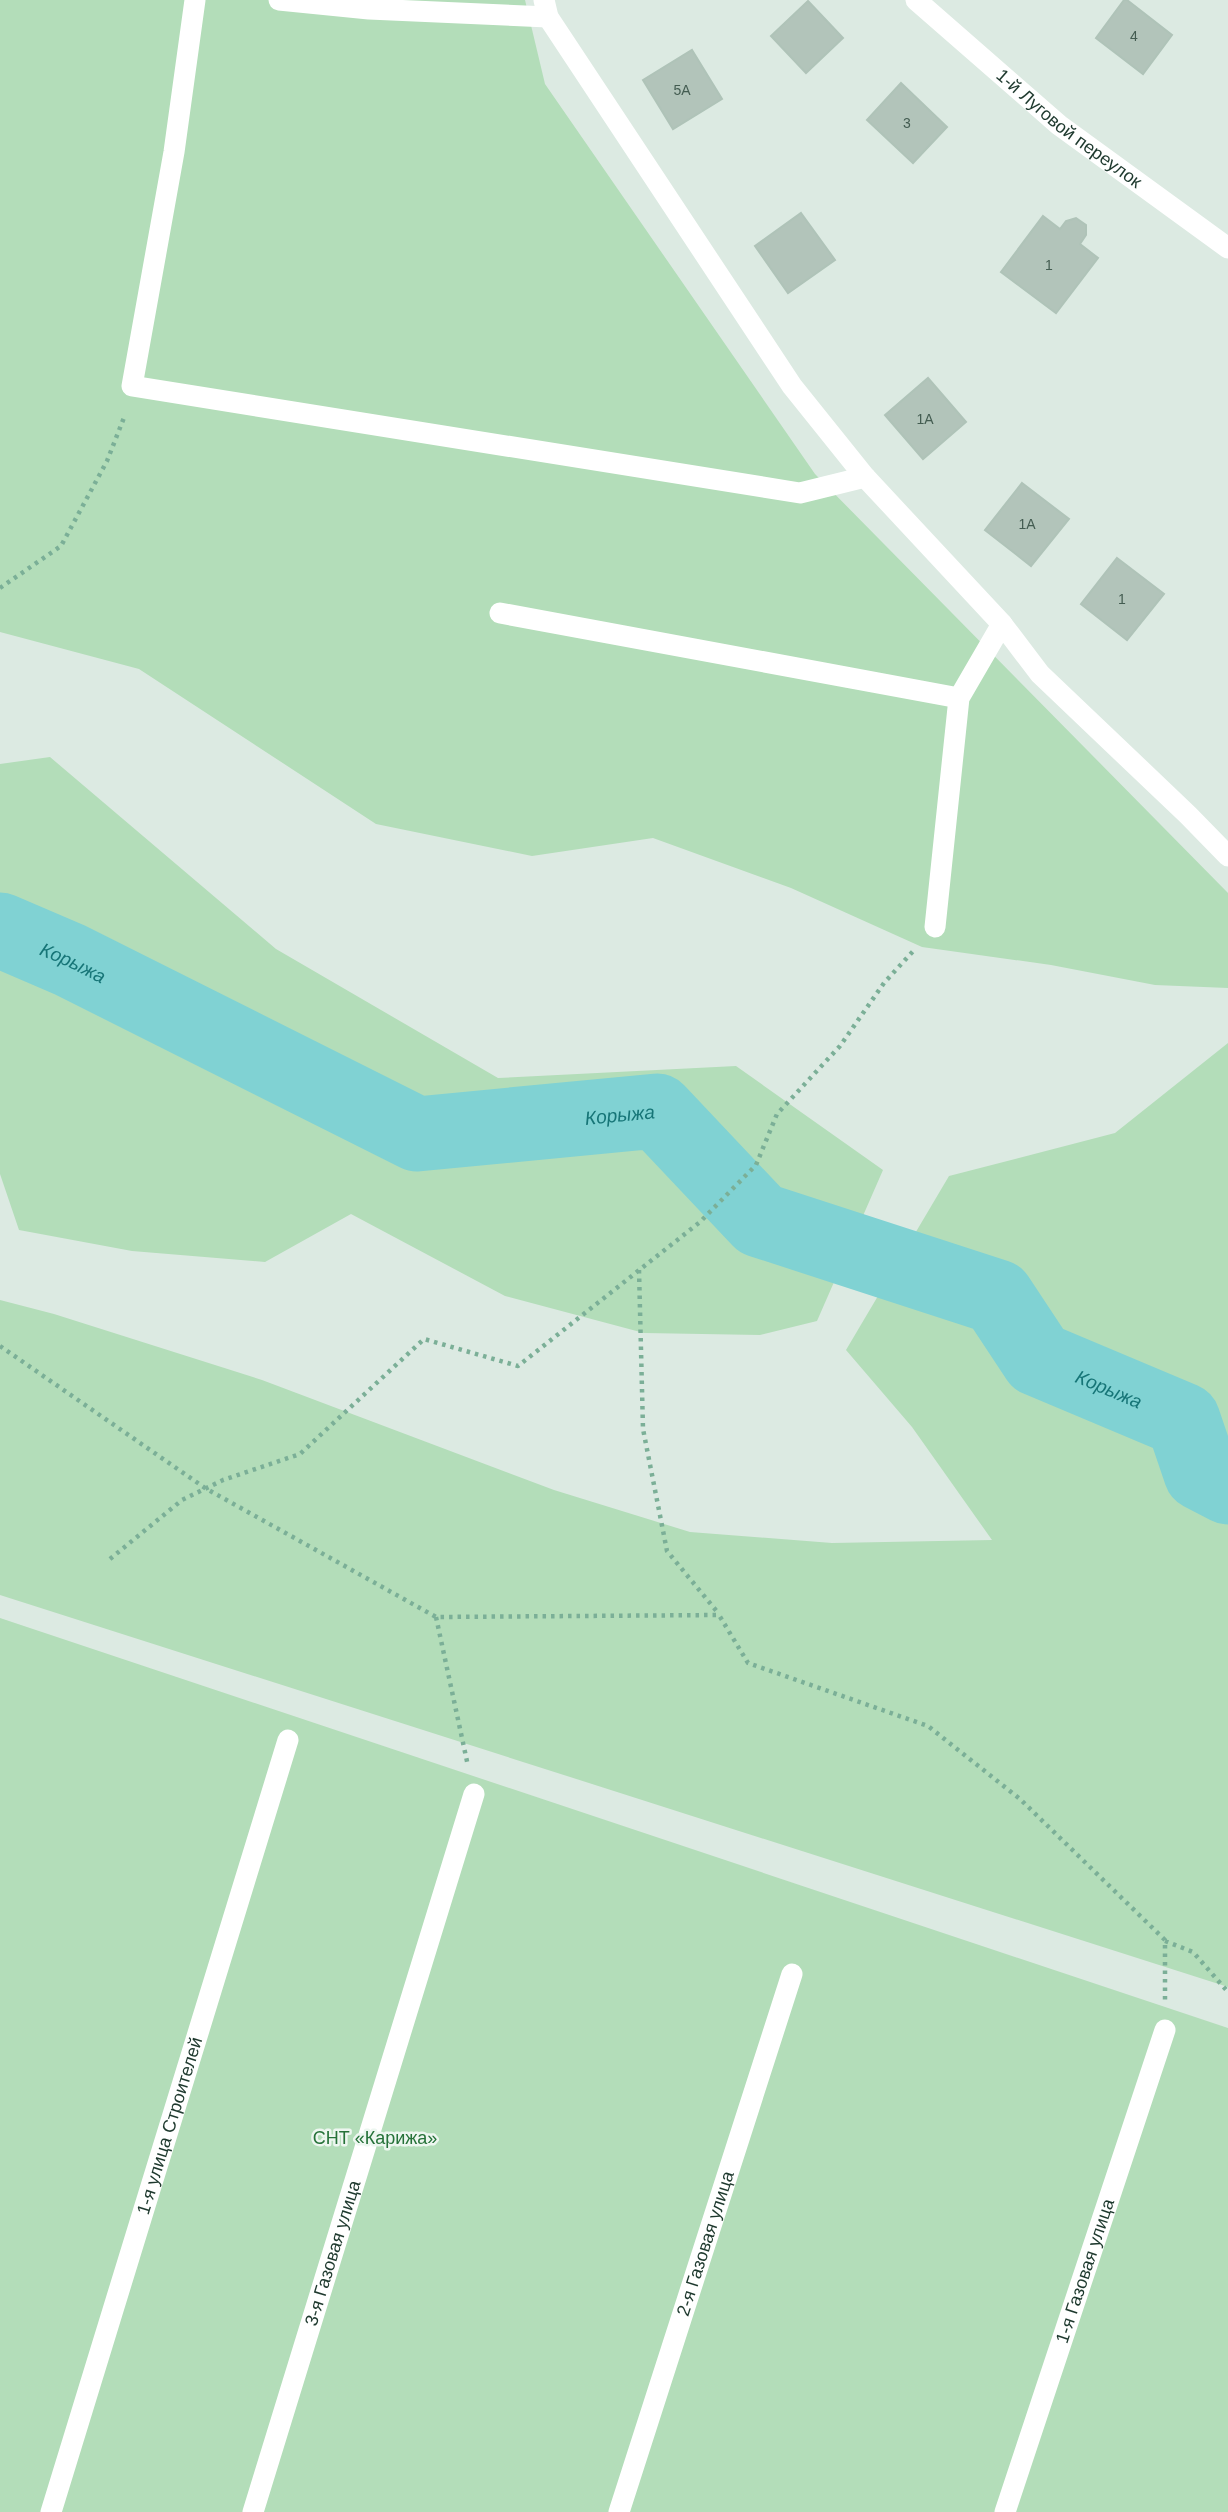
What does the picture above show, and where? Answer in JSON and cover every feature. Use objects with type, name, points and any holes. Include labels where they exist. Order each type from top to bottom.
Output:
[{"type":"street","points":[[195,0],[174,152],[132,386],[800,493],[865,477]]},
{"type":"street","points":[[279,0],[369,9],[546,8],[792,386],[865,477],[1002,624],[1040,674],[1228,856]]},
{"type":"street","name":"1-й Луговой переулок","points":[[916,0],[1059,125],[1228,248]]},
{"type":"street","points":[[500,614],[959,698]]},
{"type":"street","points":[[935,927],[959,698],[1002,624]]},
{"type":"street","name":"1-я улица Строителей","points":[[51,2512],[288,1740]]},
{"type":"street","name":"3-я Газовая улица","points":[[253,2512],[474,1794]]},
{"type":"street","name":"2-я Газовая улица","points":[[619,2512],[792,1974]]},
{"type":"street","name":"1-я Газовая улица","points":[[1005,2512],[1165,2030]]},
{"type":"path","points":[[0,588],[61,546],[124,425]]},
{"type":"path","points":[[110,1559],[182,1500],[223,1480],[300,1454],[424,1339],[517,1366],[701,1223],[756,1165],[777,1114],[841,1046],[884,983],[935,927]]},
{"type":"path","points":[[639,1270],[643,1429],[667,1551],[719,1615],[748,1663],[928,1726],[1020,1799],[1165,1940],[1193,1952],[1228,1992]]},
{"type":"path","points":[[0,1346],[205,1488],[436,1617],[719,1615]]},
{"type":"path","points":[[436,1617],[474,1794]]},
{"type":"path","points":[[1165,1940],[1165,2030]]},
{"type":"green space","points":[[0,0],[525,0],[545,84],[815,474],[1228,893],[1228,988],[1155,985],[1051,965],[922,947],[791,888],[653,838],[532,856],[376,824],[139,669],[0,632]]},
{"type":"green space","points":[[50,757],[276,949],[498,1078],[736,1066],[883,1170],[817,1321],[760,1335],[644,1333],[505,1296],[351,1214],[265,1262],[132,1251],[19,1230],[0,1174],[0,764]]},
{"type":"green space","points":[[1228,1043],[1228,1987],[0,1595],[0,1300],[54,1314],[262,1380],[554,1490],[690,1532],[832,1543],[992,1540],[912,1427],[846,1350],[949,1176],[1115,1133]]},
{"type":"green space","name":"СНТ «Карижа»","points":[[0,1618],[1228,2028],[1228,2512],[0,2512]]},
{"type":"building","points":[[1124,0],[1172,35],[1143,74],[1096,38]]},
{"type":"building","points":[[808,1],[843,38],[806,73],[771,36]]},
{"type":"building","points":[[692,50],[722,99],[673,129],[643,80]]},
{"type":"building","points":[[901,83],[947,127],[913,163],[867,120]]},
{"type":"building","points":[[801,213],[835,260],[788,293],[755,246]]},
{"type":"building","points":[[1043,216],[1060,229],[1066,221],[1076,218],[1086,225],[1086,235],[1080,244],[1098,258],[1056,313],[1001,272]]},
{"type":"building","points":[[928,378],[966,422],[923,459],[885,415]]},
{"type":"building","points":[[1022,483],[1069,519],[1031,566],[985,530]]},
{"type":"building","points":[[1117,558],[1164,594],[1127,640],[1081,604]]},
{"type":"waterway","name":"Корыжа","points":[[0,930],[70,960],[417,1134],[657,1111],[760,1220],[997,1297],[1038,1359],[1183,1420],[1201,1473],[1228,1487]]}]
